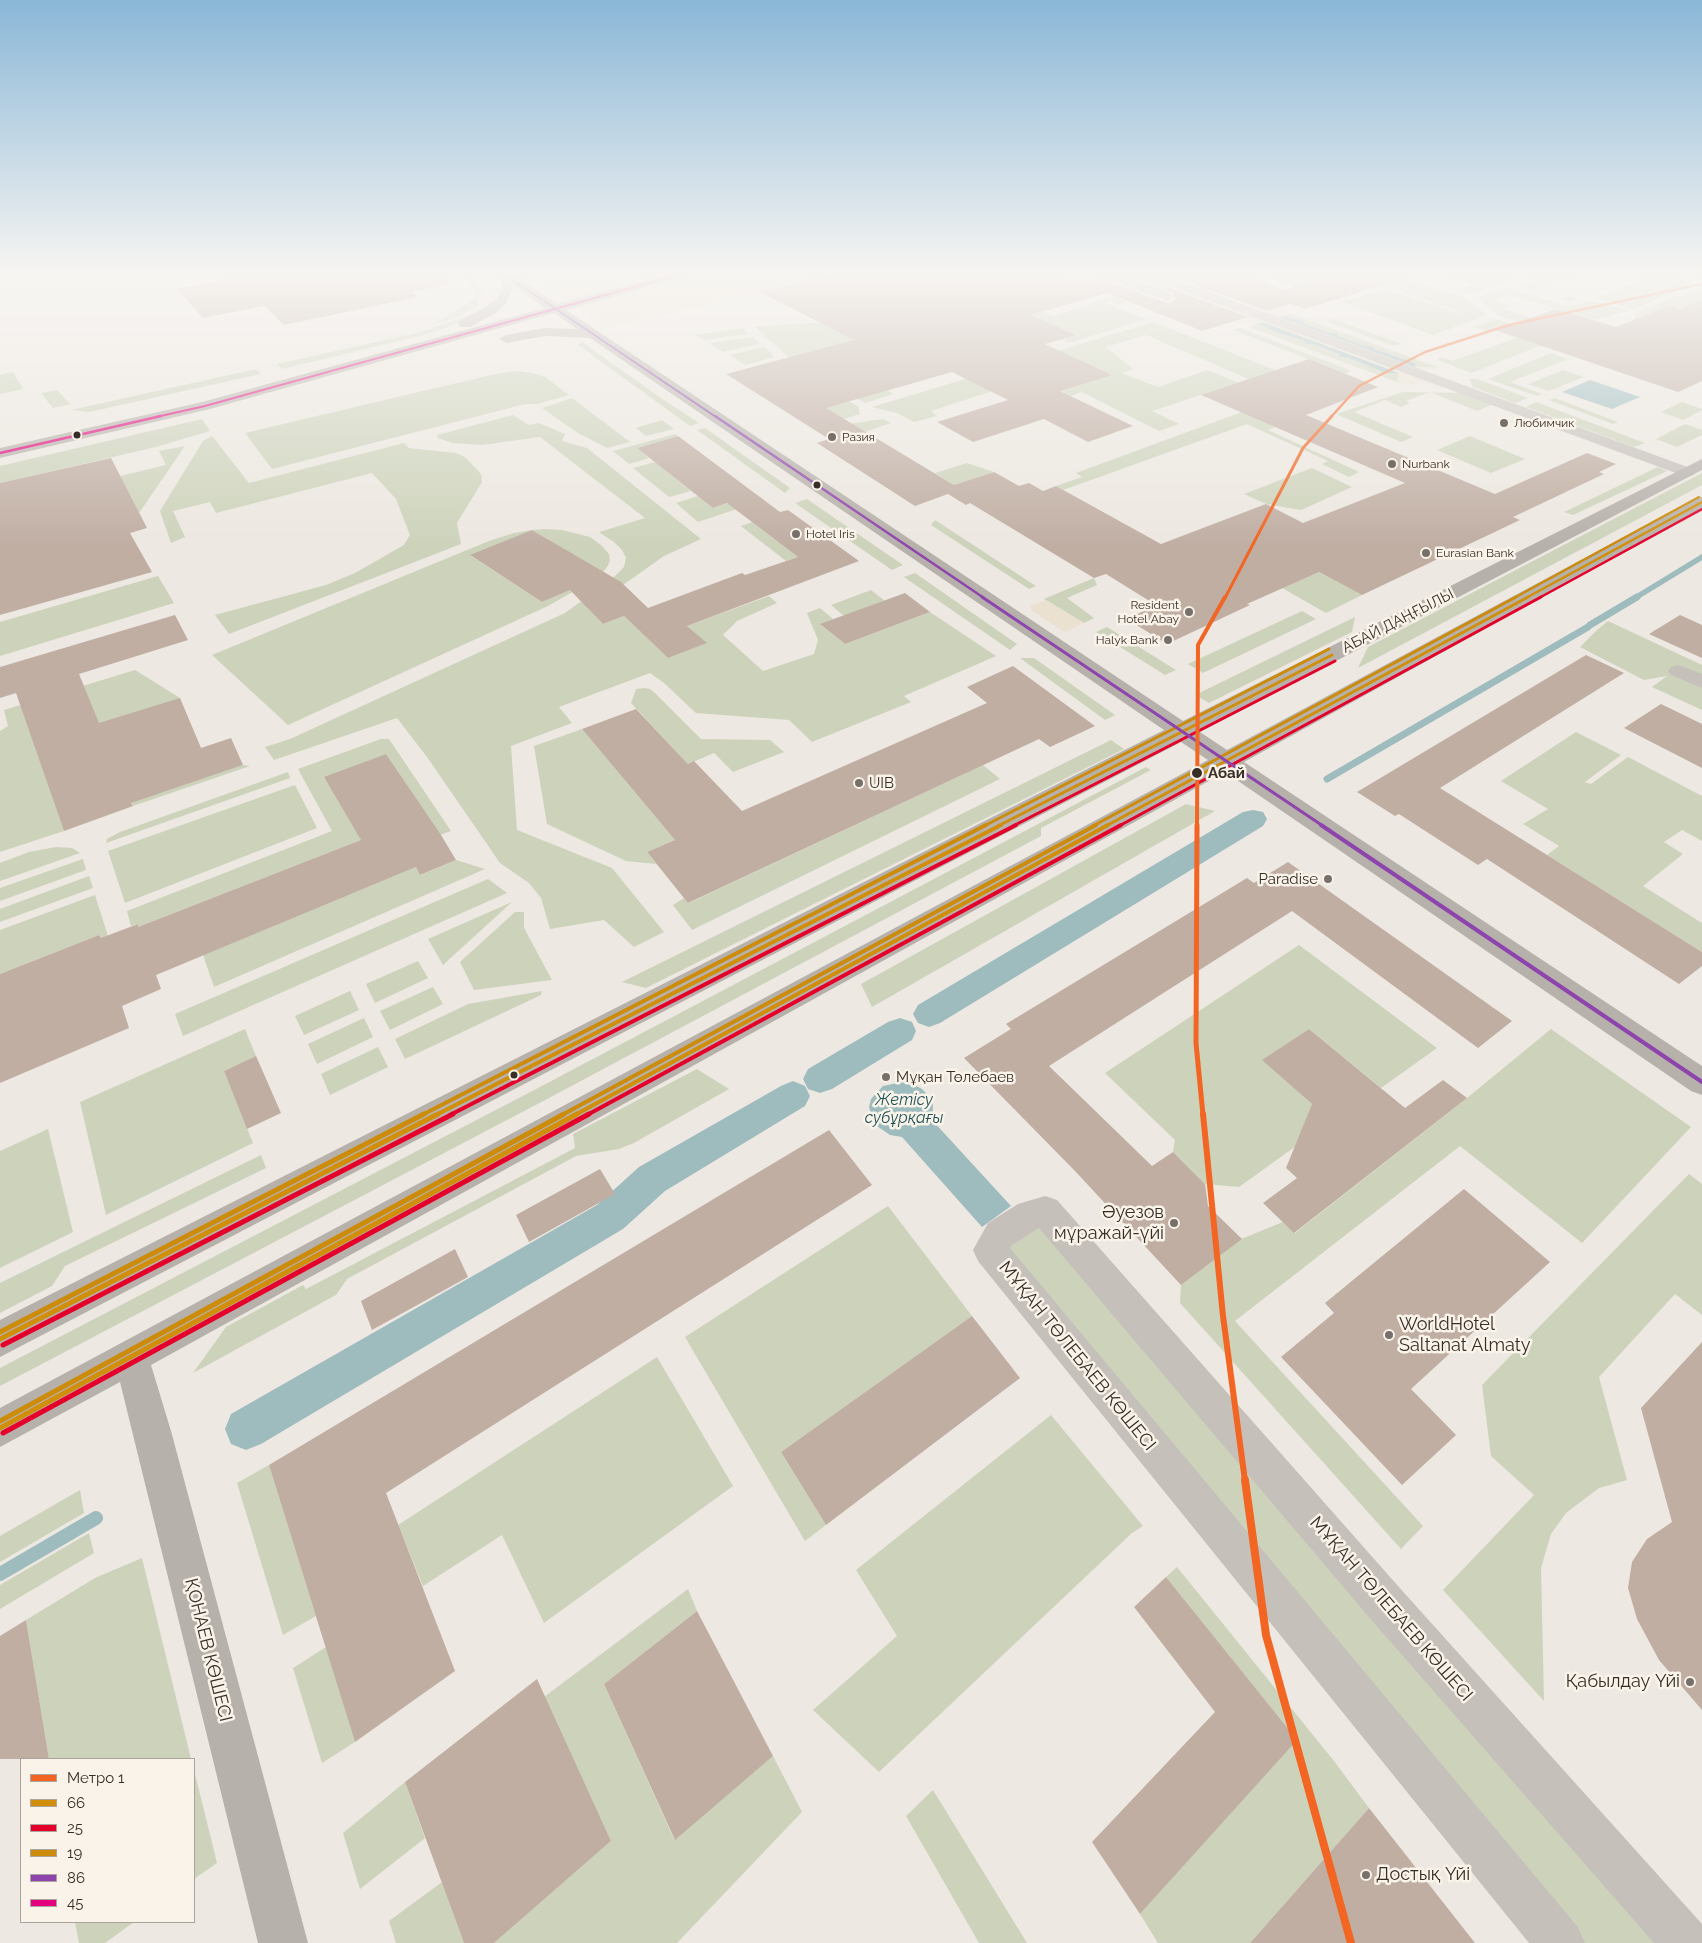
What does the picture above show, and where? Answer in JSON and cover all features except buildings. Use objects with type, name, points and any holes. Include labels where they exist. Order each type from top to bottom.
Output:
[{"type":"main road","points":[[0,439],[279,376],[348,365]]},
{"type":"main road","points":[[0,453],[205,406],[352,365]]},
{"type":"main road","points":[[638,365],[1702,1082]]},
{"type":"main road","name":"АБАЙ ДАҢҒЫЛЫ","points":[[0,1339],[1694,468]]},
{"type":"main road","points":[[0,1428],[1702,502]]},
{"type":"main road","name":"ҚОНАЕВ КӨШЕСІ","points":[[131,1357],[152,1431],[283,1943]]},
{"type":"street","points":[[1392,365],[1694,468]]},
{"type":"street","points":[[1361,371],[1397,385]]},
{"type":"street","points":[[1464,375],[1468,391]]},
{"type":"street","points":[[1423,389],[1468,391]]},
{"type":"street","points":[[1678,671],[1702,682]]},
{"type":"street","name":"МҰҚАН ТӨЛЕБАЕВ КӨШЕСІ","points":[[1560,1943],[990,1250],[1000,1234],[1030,1215],[1045,1211],[1383,1601],[1686,1943]]},
{"type":"green space","points":[[278,365],[300,365],[282,369]]},
{"type":"green space","points":[[605,365],[614,365],[699,423],[690,426]]},
{"type":"green space","points":[[843,365],[973,365],[887,390],[893,394],[865,403],[812,373]]},
{"type":"green space","points":[[1012,365],[1040,365],[1111,375],[1093,366],[1087,368],[1080,365],[1128,365],[1133,369],[1121,373],[1158,387],[1208,370],[1270,396],[1231,385],[1152,411],[1179,424],[1159,431],[1082,392],[1071,396],[1035,377],[931,411],[937,416],[914,422],[897,413],[872,407]]},
{"type":"green space","points":[[1215,365],[1261,365],[1313,385],[1286,395]]},
{"type":"green space","points":[[1323,365],[1336,365],[1352,371],[1343,374]]},
{"type":"green space","points":[[1350,365],[1365,365],[1386,373],[1399,373],[1397,382]]},
{"type":"green space","points":[[1415,365],[1431,365],[1437,367],[1415,367]]},
{"type":"green space","points":[[1450,365],[1492,365],[1471,373]]},
{"type":"green space","points":[[1523,365],[1554,365],[1510,382],[1542,394],[1537,396],[1488,379]]},
{"type":"green space","points":[[256,369],[261,374],[89,412],[71,410]]},
{"type":"green space","points":[[1563,370],[1584,377],[1549,391],[1528,384]]},
{"type":"green space","points":[[515,371],[533,373],[545,377],[569,395],[537,404],[525,404],[272,469],[245,433],[495,374]]},
{"type":"green space","points":[[13,372],[23,389],[0,394],[0,375]]},
{"type":"green space","points":[[1469,379],[1477,379],[1528,398],[1515,403],[1473,387]]},
{"type":"green space","points":[[57,390],[70,404],[53,408],[41,393]]},
{"type":"green space","points":[[1403,392],[1429,392],[1406,401],[1410,403],[1401,407],[1385,400],[1354,412],[1413,437],[1401,442],[1336,414]]},
{"type":"green space","points":[[1431,392],[1465,393],[1494,404],[1477,411]]},
{"type":"green space","points":[[572,398],[630,442],[607,448],[578,433],[542,408]]},
{"type":"green space","points":[[1555,398],[1618,422],[1613,424],[1549,400]]},
{"type":"green space","points":[[845,399],[858,406],[860,414],[837,421],[816,408]]},
{"type":"green space","points":[[1536,402],[1645,443],[1634,447],[1526,407]]},
{"type":"green space","points":[[1682,402],[1702,410],[1683,420],[1661,412]]},
{"type":"green space","points":[[1266,403],[1318,410],[1268,430],[1359,472],[1349,477],[1322,464],[1328,461],[1247,424],[1063,490],[1056,486],[1082,477],[1076,473]]},
{"type":"green space","points":[[513,415],[529,425],[539,423],[565,434],[562,441],[587,448],[701,539],[664,556],[589,609],[603,624],[624,616],[668,658],[706,643],[687,626],[769,596],[777,603],[737,621],[723,635],[763,671],[814,654],[818,640],[807,613],[820,608],[833,619],[821,625],[845,644],[930,612],[996,656],[904,696],[911,702],[812,742],[789,720],[696,713],[664,683],[650,673],[559,707],[572,723],[511,746],[517,830],[612,868],[664,932],[634,947],[604,920],[550,929],[541,898],[529,883],[500,863],[427,757],[397,718],[274,760],[265,747],[290,739],[565,613],[612,579],[624,567],[626,558],[622,550],[599,532],[645,518],[540,437],[482,445],[452,443],[438,438],[437,435]]},
{"type":"green space","points":[[202,419],[210,431],[156,447],[0,483],[0,466]]},
{"type":"green space","points":[[883,419],[891,423],[865,432],[848,424]]},
{"type":"green space","points":[[662,420],[674,429],[646,436],[636,428]]},
{"type":"green space","points":[[1685,424],[1702,430],[1702,435],[1677,447],[1656,439]]},
{"type":"green space","points":[[705,428],[790,488],[785,493],[697,430]]},
{"type":"green space","points":[[675,434],[678,436],[637,448],[649,458],[629,464],[613,451]]},
{"type":"green space","points":[[212,436],[249,483],[404,443],[409,448],[456,453],[465,457],[481,474],[482,482],[457,523],[461,544],[229,634],[215,615],[326,585],[355,573],[404,545],[410,535],[396,499],[372,473],[216,513],[210,502],[173,511],[185,537],[171,543],[160,511],[203,441]]},
{"type":"green space","points":[[1470,436],[1525,459],[1491,473],[1437,450]]},
{"type":"green space","points":[[185,446],[139,513],[120,476],[166,465],[159,451]]},
{"type":"green space","points":[[655,462],[691,491],[669,497],[633,468]]},
{"type":"green space","points":[[967,463],[994,472],[954,485],[935,473]]},
{"type":"green space","points":[[1658,467],[1667,471],[1573,515],[1564,512]]},
{"type":"green space","points":[[1312,468],[1352,487],[1301,510],[1266,504],[1244,494]]},
{"type":"green space","points":[[1702,473],[1702,485],[1358,668],[1368,647]]},
{"type":"green space","points":[[756,494],[764,500],[698,522],[676,503],[698,496],[713,508]]},
{"type":"green space","points":[[807,499],[903,565],[892,570],[795,503]]},
{"type":"green space","points":[[935,520],[1036,586],[1029,589],[931,525]]},
{"type":"green space","points":[[752,522],[798,557],[786,561],[741,526]]},
{"type":"green space","points":[[532,530],[562,530],[590,537],[609,554],[610,561],[603,572]]},
{"type":"green space","points":[[532,530],[471,556],[542,602],[601,576],[548,606],[288,725],[212,655],[489,541],[514,533]]},
{"type":"green space","points":[[1319,572],[1362,595],[1326,613],[1282,588]]},
{"type":"green space","points":[[915,573],[1017,644],[1010,650],[904,577]]},
{"type":"green space","points":[[158,576],[174,603],[0,656],[0,622]]},
{"type":"green space","points":[[1094,578],[1097,585],[1067,598],[1094,618],[1084,623],[1044,599]]},
{"type":"green space","points":[[871,590],[885,601],[844,616],[831,605]]},
{"type":"green space","points":[[1302,611],[1316,619],[1203,673],[1188,664]]},
{"type":"green space","points":[[1355,617],[1352,632],[1209,703],[1195,695]]},
{"type":"green space","points":[[1608,621],[1702,665],[1702,710],[1652,687],[1667,676],[1644,680],[1580,647]]},
{"type":"green space","points":[[1107,627],[1176,670],[1165,675],[1096,632]]},
{"type":"green space","points":[[1020,658],[1034,658],[1115,715],[1105,720]]},
{"type":"green space","points":[[135,670],[180,698],[162,792],[243,765],[250,766],[133,806],[93,710],[30,731],[64,831],[0,852],[0,731],[8,726],[4,710]]},
{"type":"green space","points":[[636,689],[650,689],[655,693],[701,739],[770,740],[784,752],[733,772],[714,753],[688,764],[631,703]]},
{"type":"green space","points":[[582,729],[675,840],[647,852],[656,864],[626,861],[547,824],[534,746]]},
{"type":"green space","points":[[1576,732],[1621,755],[1585,782],[1591,784],[1628,757],[1702,796],[1702,841],[1682,830],[1664,842],[1683,854],[1643,886],[1702,923],[1702,952],[1547,855],[1559,846],[1523,824],[1548,809],[1501,781]]},
{"type":"green space","points":[[381,739],[389,739],[451,831],[440,835],[386,754],[324,778],[374,835],[138,927],[137,924],[131,926],[127,911],[332,831],[298,769]]},
{"type":"green space","points":[[1111,740],[1124,749],[646,988],[622,982]]},
{"type":"green space","points":[[983,765],[1000,779],[692,930],[673,905],[684,898],[689,903]]},
{"type":"green space","points":[[1146,767],[1151,770],[1041,828],[1041,836],[547,1099],[0,1386],[0,1368],[538,1088]]},
{"type":"green space","points":[[288,772],[290,778],[106,843],[107,839],[120,832]]},
{"type":"green space","points":[[295,785],[317,828],[125,903],[108,851]]},
{"type":"green space","points":[[1186,804],[1215,811],[872,1007],[861,984]]},
{"type":"green space","points":[[56,847],[72,848],[80,853],[0,881],[0,863],[29,852]]},
{"type":"green space","points":[[83,859],[86,870],[0,901],[0,888]]},
{"type":"green space","points":[[456,860],[485,869],[214,987],[203,955],[416,867],[421,875]]},
{"type":"green space","points":[[89,876],[93,888],[0,922],[0,909]]},
{"type":"green space","points":[[488,879],[507,893],[183,1036],[175,1014]]},
{"type":"green space","points":[[95,895],[108,936],[101,938],[99,935],[0,974],[0,930]]},
{"type":"green space","points":[[512,902],[443,965],[428,939]]},
{"type":"green space","points":[[515,912],[524,912],[524,928],[552,980],[474,990],[460,962]]},
{"type":"green space","points":[[1299,945],[1437,1048],[1381,1088],[1309,1029],[1263,1060],[1312,1104],[1296,1146],[1239,1187],[1205,1184],[1173,1152],[1175,1140],[1105,1073]]},
{"type":"green space","points":[[418,961],[428,978],[375,1003],[366,984]]},
{"type":"green space","points":[[433,987],[443,1004],[390,1030],[380,1011]]},
{"type":"green space","points":[[350,991],[359,1010],[304,1035],[295,1016]]},
{"type":"green space","points":[[542,991],[541,995],[405,1059],[395,1039],[468,1004]]},
{"type":"green space","points":[[364,1018],[373,1037],[317,1064],[308,1044]]},
{"type":"green space","points":[[245,1029],[256,1056],[224,1071],[253,1143],[106,1215],[80,1102]]},
{"type":"green space","points":[[1551,1029],[1691,1127],[1582,1243],[1460,1146],[1235,1321],[1423,1526],[1401,1549],[1180,1303],[1181,1285],[1241,1239],[1283,1222],[1295,1233],[1467,1098]]},
{"type":"green space","points":[[378,1047],[388,1067],[330,1095],[321,1074]]},
{"type":"green space","points":[[697,1069],[729,1089],[634,1143],[619,1149],[576,1156],[347,1279],[336,1295],[193,1373],[226,1327],[303,1285],[306,1289],[575,1148],[573,1134]]},
{"type":"green space","points":[[48,1129],[73,1232],[0,1268],[0,1151]]},
{"type":"green space","points":[[261,1155],[266,1168],[65,1266],[52,1286],[0,1313],[0,1283]]},
{"type":"green space","points":[[1689,1174],[1702,1184],[1702,1315],[1675,1294],[1599,1377],[1627,1480],[1599,1488],[1566,1513],[1551,1534],[1541,1568],[1544,1701],[1443,1590],[1534,1495],[1491,1456],[1482,1385]]},
{"type":"green space","points":[[888,1206],[972,1316],[781,1452],[826,1525],[805,1541],[685,1337]]},
{"type":"green space","points":[[1045,1211],[1686,1943],[1560,1943],[990,1250]]},
{"type":"green space","points":[[657,1357],[733,1486],[544,1623],[502,1535],[423,1586],[398,1525]]},
{"type":"green space","points":[[1051,1415],[1143,1526],[1132,1533],[879,1772],[813,1710],[897,1636],[856,1570]]},
{"type":"green space","points":[[269,1465],[316,1616],[283,1635],[237,1483]]},
{"type":"green space","points":[[80,1490],[84,1513],[0,1562],[0,1536]]},
{"type":"green space","points":[[89,1533],[94,1553],[0,1609],[0,1585]]},
{"type":"green space","points":[[142,1558],[191,1758],[49,1758],[26,1620],[95,1578]]},
{"type":"green space","points":[[1177,1567],[1334,1761],[1369,1808],[1250,1943],[1158,1943],[1140,1914],[1295,1740],[1166,1577]]},
{"type":"green space","points":[[688,1589],[697,1611],[604,1684],[674,1839],[773,1756],[802,1812],[677,1943],[494,1943],[611,1841],[544,1697]]},
{"type":"green space","points":[[326,1647],[355,1742],[322,1763],[293,1668]]},
{"type":"green space","points":[[195,1774],[217,1863],[195,1878]]},
{"type":"green space","points":[[405,1782],[425,1838],[360,1889],[343,1833]]},
{"type":"green space","points":[[933,1790],[1027,1943],[979,1943],[906,1816]]},
{"type":"green space","points":[[442,1882],[464,1943],[396,1943],[389,1921]]},
{"type":"green space","points":[[75,1923],[133,1923],[105,1943],[79,1943]]},
{"type":"shaded area","points":[[1377,365],[1437,367],[1445,370],[1424,370],[1456,382],[1440,389],[1418,381],[1417,387],[1407,386],[1397,382],[1399,373]]},
{"type":"shaded area","points":[[1046,600],[1084,623],[1065,632],[1032,611],[1030,606]]},
{"type":"water","points":[[1365,365],[1377,365],[1399,373],[1386,373]]},
{"type":"water","points":[[1590,380],[1640,397],[1612,409],[1562,392]]},
{"type":"water","name":"Жетісу субұрқағы","points":[[902,1082],[913,1084],[929,1096],[933,1105],[932,1120],[1011,1206],[982,1227],[902,1137],[890,1135],[874,1124],[869,1107],[871,1099],[883,1086]]},
{"type":"waterway","points":[[1635,598],[1702,557]]},
{"type":"waterway","points":[[1590,625],[1637,597]]},
{"type":"waterway","points":[[1327,779],[1588,627]]},
{"type":"waterway","points":[[929,1014],[1253,819]]},
{"type":"waterway","points":[[820,1079],[900,1031]]},
{"type":"waterway","points":[[246,1429],[610,1217],[652,1179],[793,1096]]},
{"type":"waterway","points":[[0,1574],[96,1518]]},
{"type":"metro line","name":"1","points":[[1351,1943],[1266,1635],[1223,1316],[1196,1043],[1198,645],[1240,571],[1303,448],[1359,386],[1400,365]]},
{"type":"transit line","name":"45","points":[[0,453],[205,406],[354,365]]},
{"type":"transit line","name":"86","points":[[638,365],[1702,1082]]},
{"type":"transit line","name":"19","points":[[0,1421],[1699,497]]},
{"type":"transit line","name":"66","points":[[0,1428],[1702,502]]},
{"type":"transit line","name":"25","points":[[3,1433],[1702,509]]},
{"type":"transit line","name":"19","points":[[0,1332],[1329,649]]},
{"type":"transit line","name":"66","points":[[0,1339],[1332,655]]},
{"type":"transit line","name":"25","points":[[3,1345],[1335,661]]},
{"type":"place","name":"Любимчик","points":[[1504,423]]},
{"type":"place","name":"Разия","points":[[832,437]]},
{"type":"place","name":"Nurbank","points":[[1392,464]]},
{"type":"place","name":"Hotel Iris","points":[[796,534]]},
{"type":"place","name":"Eurasian Bank","points":[[1426,553]]},
{"type":"place","name":"Resident Hotel Abay","points":[[1189,612]]},
{"type":"place","name":"Halyk Bank","points":[[1168,640]]},
{"type":"place","name":"Абай","points":[[1197,773]]},
{"type":"place","name":"UIB","points":[[859,783]]},
{"type":"place","name":"Paradise","points":[[1328,879]]},
{"type":"place","name":"Мұқан Төлебаев","points":[[886,1077]]},
{"type":"place","name":"Әуезов мұражай-үйі","points":[[1174,1223]]},
{"type":"place","name":"WorldHotel Saltanat Almaty","points":[[1389,1335]]},
{"type":"place","name":"Қабылдау Үйі","points":[[1690,1682]]},
{"type":"place","name":"Достық Үйі","points":[[1366,1875]]}]
